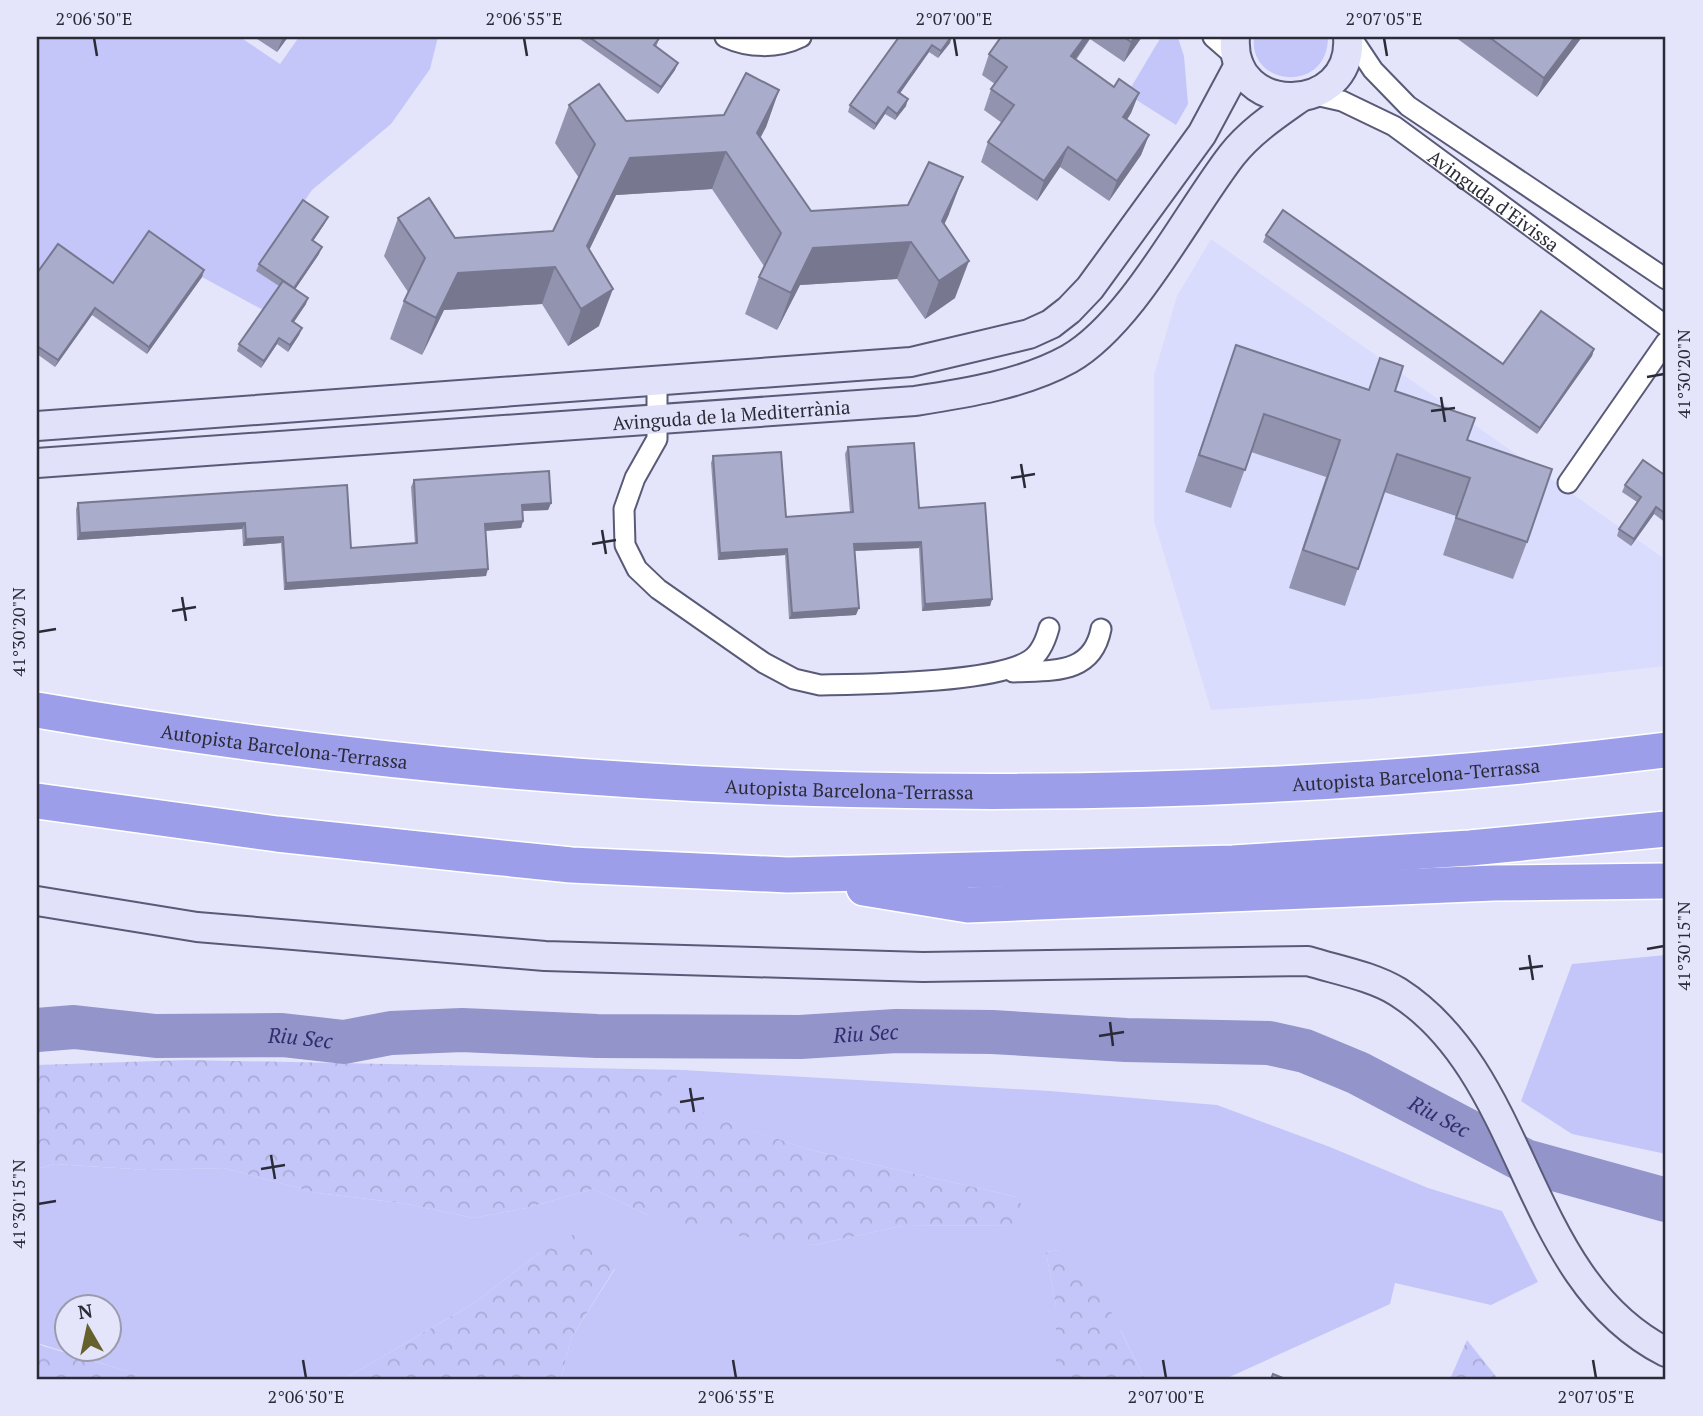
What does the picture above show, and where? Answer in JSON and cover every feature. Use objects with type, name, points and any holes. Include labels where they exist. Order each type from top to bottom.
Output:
[{"type":"highway","points":[[37,704],[118,724]]},
{"type":"highway","name":"Autopista Barcelona-Terrassa","points":[[37,710],[118,724],[321,751],[495,769],[647,780],[868,788],[992,790],[1242,785],[1477,770],[1666,750]]},
{"type":"highway","points":[[37,801],[277,834],[458,854],[570,864],[788,875],[1233,863],[1470,848],[1666,830]]},
{"type":"highway","points":[[788,875],[968,905],[1494,883],[1666,881]]},
{"type":"street","points":[[725,37],[736,42],[766,47],[801,37]]},
{"type":"street","points":[[1213,37],[1237,53],[1254,85],[1265,92],[1276,96],[1306,96]]},
{"type":"street","name":"Avinguda de la Mediterrània","points":[[37,463],[915,401],[1042,371],[1071,358],[1121,314],[1233,154],[1263,124],[1338,74],[1347,54],[1350,37]]},
{"type":"street","name":"Avinguda d'Eivissa","points":[[1350,37],[1373,70],[1390,84],[1408,106],[1666,279]]},
{"type":"street","name":"Avinguda de la Mediterrània","points":[[37,426],[911,362],[972,350],[1029,334],[1051,324],[1090,288],[1202,134],[1237,53]]},
{"type":"street","name":"Avinguda d'Eivissa","points":[[1306,96],[1342,101],[1394,126],[1666,326]]},
{"type":"street","points":[[1568,483],[1666,342]]},
{"type":"street","points":[[657,380],[657,439],[628,493],[624,509],[625,545],[637,569],[658,589],[764,663],[794,679],[829,685],[985,675],[1083,663],[1094,652],[1101,629]]},
{"type":"street","points":[[985,675],[1031,660],[1046,640],[1049,628]]},
{"type":"street","points":[[37,901],[197,927],[545,956],[923,967],[1308,961],[1361,976],[1398,992],[1450,1039],[1480,1086],[1575,1269],[1605,1308],[1666,1352]]},
{"type":"shaded area","points":[[1211,239],[1666,560],[1666,666],[1368,699],[1211,710],[1154,521],[1154,375],[1177,296]]},
{"type":"green space","points":[[37,37],[240,37],[280,64],[299,37],[438,37],[430,69],[391,124],[312,190],[257,270],[281,287],[265,311],[202,277],[147,238],[153,280],[37,317]]},
{"type":"green space","points":[[1161,37],[1178,38],[1184,56],[1188,104],[1176,125],[1127,94]]},
{"type":"green space","points":[[1254,37],[1328,37],[1325,55],[1316,68],[1303,75],[1289,77],[1275,74],[1263,66],[1255,54]]},
{"type":"green space","points":[[1666,955],[1666,1154],[1572,1134],[1521,1101],[1572,964]]},
{"type":"green space","points":[[187,1060],[683,1070],[660,1097],[806,1149],[1017,1197],[1028,1216],[1022,1225],[902,1226],[814,1245],[721,1234],[646,1214],[593,1189],[526,1208],[474,1218],[402,1203],[317,1193],[224,1168],[148,1170],[55,1164],[37,1169],[37,1065]]},
{"type":"green space","points":[[683,1070],[1050,1091],[1217,1105],[1330,1147],[1428,1188],[1502,1211],[1538,1282],[1491,1305],[1395,1283],[1390,1304],[1225,1379],[1145,1379],[1121,1331],[1059,1250],[1046,1252],[1056,1306],[1056,1379],[561,1379],[571,1338],[615,1269],[540,1252],[476,1302],[344,1379],[132,1379],[136,1374],[104,1364],[122,1364],[122,1294],[52,1294],[52,1348],[37,1343],[37,1169],[55,1164],[148,1170],[224,1168],[317,1193],[402,1203],[474,1218],[526,1208],[593,1189],[646,1214],[814,1245],[902,1226],[1022,1225],[1017,1197],[806,1149],[659,1097]]},
{"type":"green space","points":[[584,1229],[615,1268],[571,1338],[561,1379],[344,1379],[476,1302],[540,1252]]},
{"type":"green space","points":[[1059,1250],[1095,1280],[1145,1379],[1056,1379],[1056,1306],[1046,1252]]},
{"type":"green space","points":[[1467,1340],[1498,1379],[1450,1379]]},
{"type":"green space","points":[[37,1343],[52,1349],[52,1364],[103,1364],[137,1374],[132,1379],[37,1379]]},
{"type":"building","points":[[589,37],[660,37],[654,45],[678,63],[661,87]]},
{"type":"building","points":[[899,37],[951,37],[941,51],[932,45],[898,92],[908,99],[897,114],[888,107],[876,124],[850,105]]},
{"type":"building","points":[[1001,37],[1085,37],[1071,56],[1114,87],[1119,79],[1139,93],[1123,117],[1149,135],[1117,181],[1068,147],[1044,181],[988,142],[1014,105],[991,89],[1007,67],[989,54]]},
{"type":"building","points":[[1489,37],[1575,37],[1544,78]]},
{"type":"building","points":[[746,73],[779,90],[757,133],[811,211],[908,205],[929,162],[963,177],[942,221],[969,261],[939,281],[911,242],[813,248],[791,293],[759,277],[781,233],[726,152],[630,158],[587,246],[613,289],[581,309],[555,267],[458,273],[436,318],[404,301],[425,258],[398,218],[429,198],[455,238],[553,231],[595,144],[569,105],[599,84],[626,121],[724,115]]},
{"type":"building","points":[[303,200],[328,217],[312,240],[322,247],[294,288],[259,264]]},
{"type":"building","points":[[1283,210],[1503,364],[1541,311],[1594,349],[1540,428],[1266,235]]},
{"type":"building","points":[[149,231],[204,270],[149,347],[95,308],[58,360],[37,346],[37,273],[58,244],[113,283]]},
{"type":"building","points":[[283,281],[308,298],[292,321],[302,328],[290,345],[279,338],[264,361],[239,344]]},
{"type":"building","points":[[1236,345],[1369,390],[1380,358],[1403,366],[1395,391],[1475,418],[1467,440],[1552,469],[1527,542],[1456,518],[1470,478],[1397,454],[1358,569],[1303,550],[1340,440],[1264,414],[1245,470],[1199,455]]},
{"type":"building","points":[[914,443],[919,508],[985,503],[992,599],[925,604],[921,542],[854,544],[859,608],[792,613],[787,549],[720,553],[713,456],[781,452],[786,517],[853,512],[848,447]]},
{"type":"building","points":[[1643,460],[1666,476],[1666,514],[1656,507],[1634,539],[1619,529],[1641,497],[1625,485]]},
{"type":"building","points":[[549,471],[551,503],[522,505],[523,521],[485,524],[488,569],[286,583],[283,537],[246,539],[245,523],[80,533],[78,503],[347,485],[351,548],[417,543],[414,480]]},
{"type":"building","points":[[1273,1374],[1285,1379],[1271,1379]]},
{"type":"waterway","name":"Riu Sec","points":[[37,1030],[74,1027],[156,1036],[282,1035],[344,1042],[391,1033],[462,1030],[597,1036],[800,1037],[896,1031],[992,1032],[1126,1040],[1269,1043],[1305,1051],[1358,1073],[1525,1161],[1666,1200]]}]
